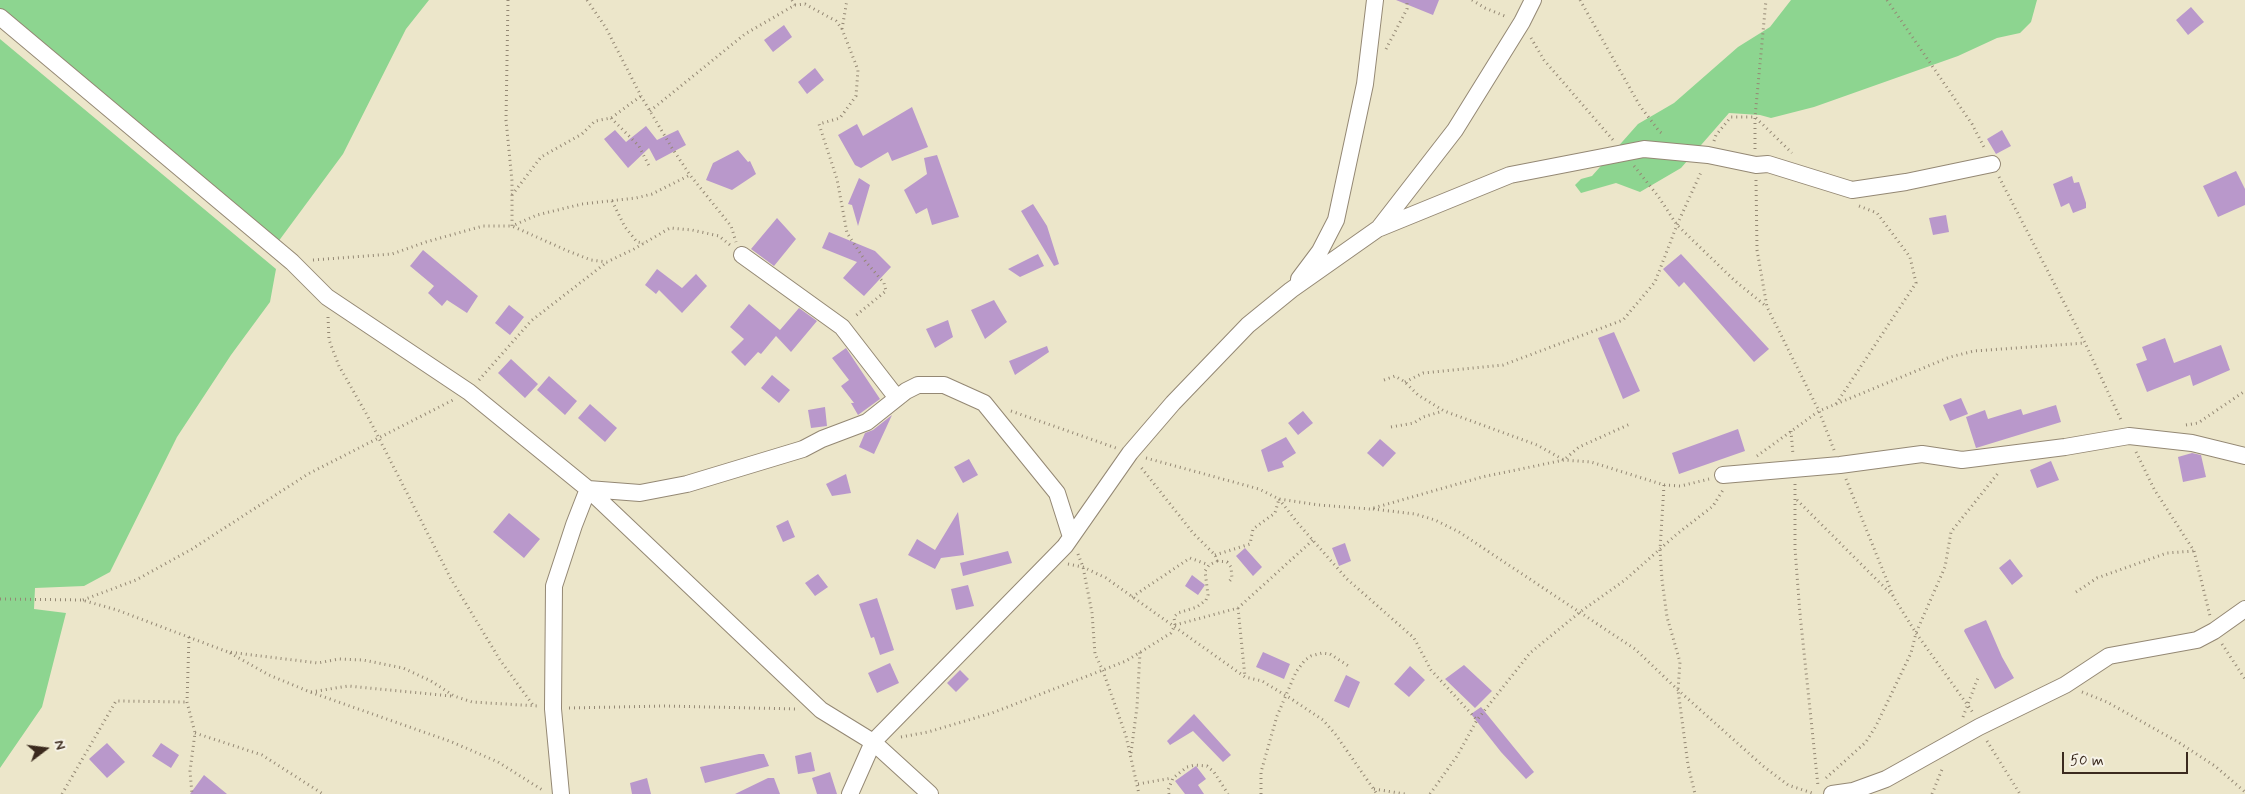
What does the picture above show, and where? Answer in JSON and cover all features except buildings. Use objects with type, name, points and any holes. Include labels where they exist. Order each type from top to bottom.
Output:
[{"type":"street","points":[[1291,290],[1320,251],[1336,220],[1365,84],[1375,0]]},
{"type":"street","points":[[1379,228],[1455,130],[1522,22],[1533,0]]},
{"type":"street","points":[[0,17],[292,262],[327,297],[469,392],[588,489],[821,710],[873,742],[930,794]]},
{"type":"street","points":[[850,794],[873,742],[1053,561],[1130,453],[1173,403],[1248,324],[1291,290],[1379,228],[1510,175],[1644,149],[1708,155],[1756,165],[1768,164],[1852,190],[1906,182],[1992,164]]},
{"type":"street","points":[[742,254],[842,327],[897,398]]},
{"type":"street","points":[[588,489],[640,493],[706,478],[803,449],[822,439],[867,422],[897,398],[918,385],[944,385],[984,403],[1057,493],[1071,538]]},
{"type":"street","points":[[1723,475],[1794,467],[1840,465],[1922,454],[1962,460],[2065,447],[2129,436],[2192,443],[2245,456]]},
{"type":"street","points":[[561,794],[553,709],[554,586],[588,489]]},
{"type":"street","points":[[1832,794],[1853,791],[1886,779],[1980,727],[2065,685],[2109,656],[2197,640],[2214,631],[2245,609]]},
{"type":"path","points":[[508,0],[506,120],[512,196],[512,226]]},
{"type":"path","points":[[586,0],[606,28],[650,112],[690,175],[731,226],[742,254]]},
{"type":"path","points":[[792,0],[795,5]]},
{"type":"path","points":[[842,29],[847,0]]},
{"type":"path","points":[[1384,52],[1407,9],[1407,0]]},
{"type":"path","points":[[1472,0],[1485,8],[1522,22]]},
{"type":"path","points":[[1580,0],[1640,106],[1659,131],[1667,137]]},
{"type":"path","points":[[1766,0],[1755,117],[1757,250],[1767,307],[1819,411],[1894,598],[1980,727],[2020,794]]},
{"type":"path","points":[[1887,0],[1972,124],[2085,343],[2154,489],[2194,552],[2214,631],[2245,679]]},
{"type":"path","points":[[650,112],[745,34],[795,5],[805,4],[836,21],[842,29],[858,70],[856,96],[840,118],[819,124],[837,179],[848,233],[866,262],[884,283],[886,290],[842,327]]},
{"type":"path","points":[[512,196],[542,157],[582,134],[595,121],[611,118],[641,96]]},
{"type":"path","points":[[1406,382],[1423,373],[1503,365],[1623,320],[1655,282],[1677,224],[1716,135],[1731,117],[1755,117],[1798,159]]},
{"type":"path","points":[[611,118],[639,146],[650,168]]},
{"type":"path","points":[[292,262],[392,254],[483,226],[512,226],[537,215],[582,204],[652,194],[690,175]]},
{"type":"path","points":[[612,201],[625,227],[637,242],[644,243]]},
{"type":"path","points":[[1836,404],[1916,283],[1910,257],[1877,213],[1855,205]]},
{"type":"path","points":[[512,226],[591,260],[607,262]]},
{"type":"path","points":[[82,600],[136,580],[159,568],[192,549],[308,474],[469,392],[531,321],[607,262],[670,228],[692,230],[719,236],[742,254]]},
{"type":"path","points":[[327,297],[330,340],[339,366],[379,438],[451,579],[500,660],[533,705]]},
{"type":"path","points":[[1754,458],[1819,411],[1950,357],[1974,351],[2085,343]]},
{"type":"path","points":[[1384,380],[1395,376],[1406,382],[1418,395],[1444,411],[1537,446],[1564,460]]},
{"type":"path","points":[[2178,427],[2198,423],[2245,391]]},
{"type":"path","points":[[984,403],[1034,417],[1130,453],[1259,489],[1279,499],[1319,505],[1415,514],[1451,528],[1635,649],[1678,690],[1788,785],[1815,794]]},
{"type":"path","points":[[1391,427],[1414,423],[1423,417],[1444,411]]},
{"type":"path","points":[[1564,460],[1579,447],[1630,424]]},
{"type":"path","points":[[1791,431],[1796,499],[1795,549],[1800,614],[1820,794]]},
{"type":"path","points":[[1130,453],[1193,533],[1215,555],[1217,561]]},
{"type":"path","points":[[1820,794],[1826,778],[1866,742],[1876,726],[1911,653],[1916,633],[1944,567],[1951,532],[2012,453]]},
{"type":"path","points":[[1370,509],[1482,477],[1564,460],[1591,462],[1664,485],[1691,484],[1723,475],[1723,490],[1712,506],[1625,580],[1580,612],[1530,653],[1477,720],[1457,756],[1430,794]]},
{"type":"path","points":[[1664,485],[1660,550],[1667,617],[1680,662],[1678,690],[1688,765],[1695,794]]},
{"type":"path","points":[[1279,499],[1347,579],[1405,628],[1414,638],[1431,670],[1477,720]]},
{"type":"path","points":[[1215,555],[1250,544],[1253,529],[1275,514],[1279,499]]},
{"type":"path","points":[[1796,499],[1894,598]]},
{"type":"path","points":[[1071,538],[1083,567],[1092,613],[1095,654],[1126,736],[1139,794]]},
{"type":"path","points":[[1175,626],[1238,608],[1313,540]]},
{"type":"path","points":[[2076,592],[2097,578],[2167,553],[2194,552]]},
{"type":"path","points":[[1132,597],[1190,558],[1209,565]]},
{"type":"path","points":[[1053,561],[1083,567],[1106,578],[1245,677],[1262,681],[1323,720],[1336,735],[1377,794]]},
{"type":"path","points":[[873,742],[928,732],[992,713],[1126,661],[1171,633],[1175,626],[1174,617],[1178,613],[1197,608],[1206,600],[1208,595],[1205,572],[1209,565],[1217,561],[1227,562],[1231,567],[1232,578],[1228,583]]},
{"type":"path","points":[[0,598],[82,600],[117,610],[228,652],[269,675],[310,692],[452,742],[498,762],[550,794]]},
{"type":"path","points":[[1238,608],[1245,677]]},
{"type":"path","points":[[189,637],[186,702],[196,733],[190,771],[192,794]]},
{"type":"path","points":[[228,652],[318,663],[339,659],[363,660],[403,668],[431,681],[454,696]]},
{"type":"path","points":[[1131,756],[1137,706],[1140,652]]},
{"type":"path","points":[[1261,794],[1262,772],[1285,695],[1296,672],[1305,660],[1322,653],[1330,654],[1350,667]]},
{"type":"path","points":[[2065,685],[2107,702],[2178,742],[2215,766],[2245,792]]},
{"type":"path","points":[[310,692],[348,686],[454,696],[472,702],[533,705],[553,709],[664,706],[821,710]]},
{"type":"path","points":[[62,794],[116,701],[186,702]]},
{"type":"path","points":[[196,733],[262,755],[323,794]]},
{"type":"path","points":[[1138,784],[1173,778],[1187,767],[1194,765],[1207,766],[1214,772],[1228,794]]},
{"type":"path","points":[[1169,794],[1168,790],[1173,778]]},
{"type":"path","points":[[1374,789],[1405,794]]},
{"type":"green space","points":[[0,0],[429,0],[406,29],[343,154],[278,242],[0,10]]},
{"type":"green space","points":[[1791,0],[2037,0],[2031,22],[2020,33],[1997,38],[1958,56],[1814,107],[1771,118],[1760,115],[1729,113],[1681,168],[1640,192],[1616,183],[1581,193],[1575,185],[1581,179],[1592,176],[1638,124],[1674,103],[1738,47],[1770,27]]},
{"type":"green space","points":[[0,39],[276,269],[270,302],[231,355],[177,437],[110,572],[84,586],[35,588],[34,609],[66,613],[42,707],[0,768]]}]
